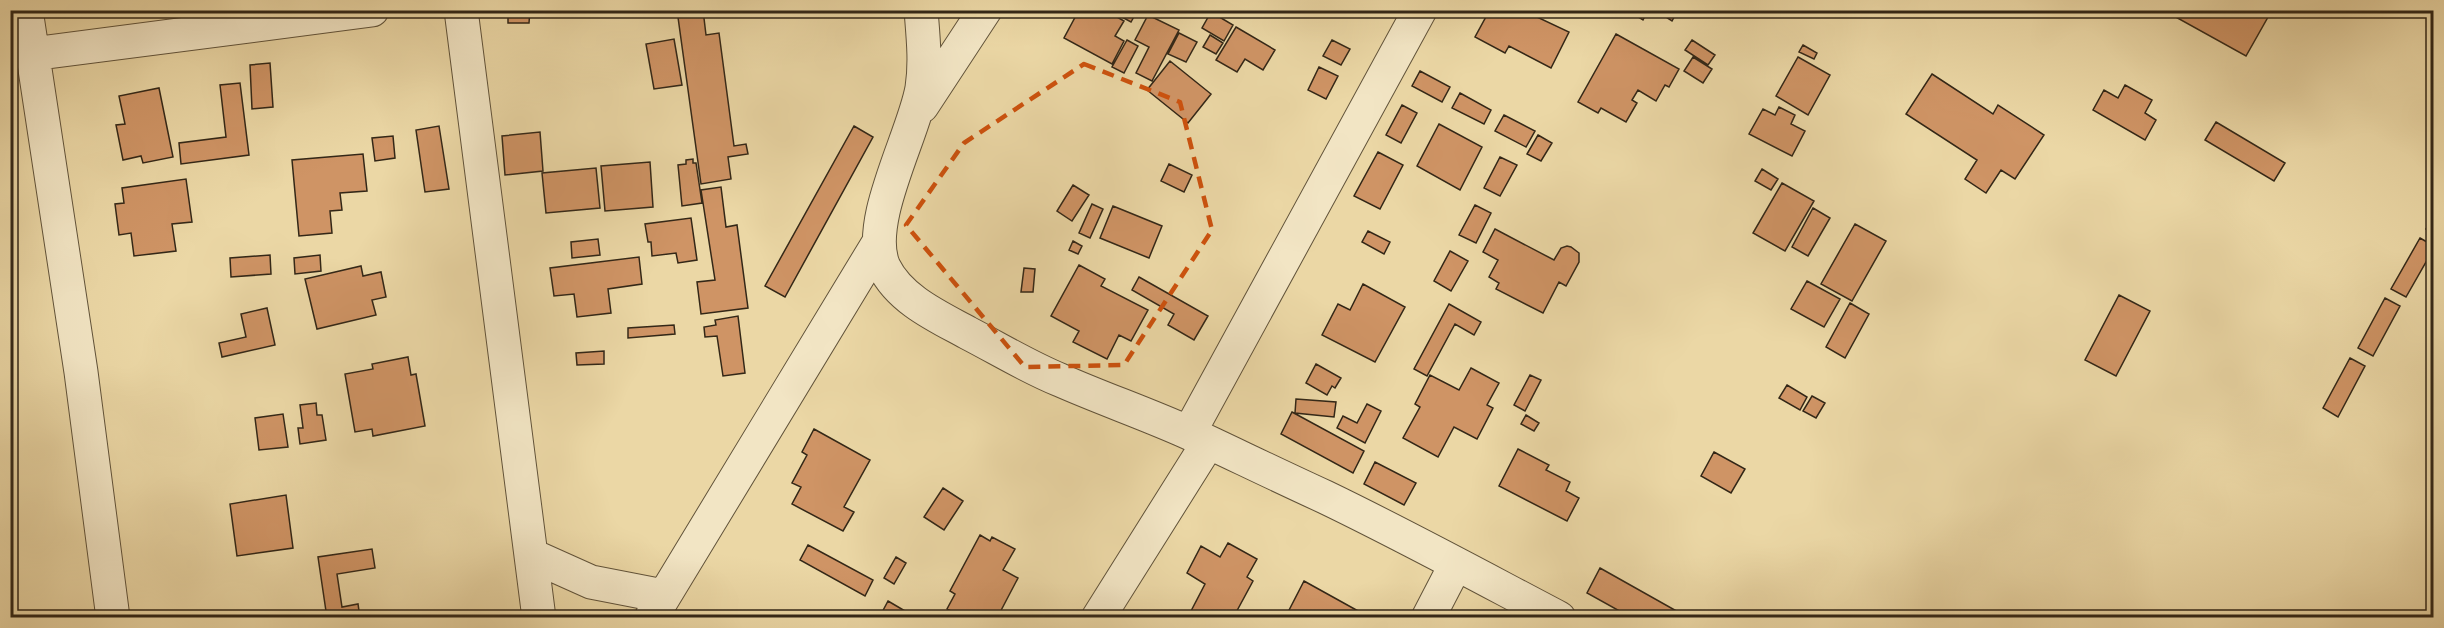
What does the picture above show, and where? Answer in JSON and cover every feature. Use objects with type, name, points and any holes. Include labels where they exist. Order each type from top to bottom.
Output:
[{"type":"street","points":[[26,10],[81,372],[113,618]]},
{"type":"street","points":[[32,54],[372,10]]},
{"type":"street","points":[[461,10],[540,618]]},
{"type":"street","points":[[921,10],[924,60],[922,87],[915,117],[892,179],[882,219],[879,243],[884,267],[905,293],[931,313],[1058,380],[1198,438],[1327,498],[1559,618]]},
{"type":"street","points":[[915,117],[985,10]]},
{"type":"street","points":[[1098,618],[1198,438],[1420,10]]},
{"type":"street","points":[[532,556],[657,607],[879,243]]},
{"type":"street","points":[[1428,618],[1456,564]]},
{"type":"highlighted area","points":[[1084,64],[1180,102],[1212,230],[1124,365],[1025,367],[906,225],[964,143]]},
{"type":"building","points":[[508,10],[530,10],[529,23],[508,23]]},
{"type":"building","points":[[677,10],[703,10],[706,35],[719,33],[734,146],[746,144],[748,154],[728,157],[731,179],[701,184]]},
{"type":"building","points":[[1079,10],[1105,10],[1124,21],[1115,36],[1124,41],[1112,64],[1064,38]]},
{"type":"building","points":[[1109,10],[1132,10],[1136,13],[1131,22]]},
{"type":"building","points":[[1179,10],[1191,10],[1188,16]]},
{"type":"building","points":[[1498,10],[1522,10],[1569,32],[1551,68],[1509,46],[1505,53],[1475,37],[1487,15],[1496,13]]},
{"type":"building","points":[[1627,10],[1648,10],[1643,20]]},
{"type":"building","points":[[1655,10],[1678,10],[1672,21]]},
{"type":"building","points":[[2163,10],[2272,10],[2246,56]]},
{"type":"building","points":[[1211,12],[1233,25],[1224,41],[1202,28]]},
{"type":"building","points":[[1148,15],[1179,30],[1152,81],[1136,73],[1149,47],[1135,40]]},
{"type":"building","points":[[1236,27],[1275,50],[1263,70],[1245,59],[1237,72],[1216,60]]},
{"type":"building","points":[[1179,33],[1197,42],[1186,62],[1168,54]]},
{"type":"building","points":[[1616,34],[1679,69],[1669,87],[1665,85],[1656,101],[1638,90],[1632,100],[1637,103],[1626,122],[1601,108],[1598,113],[1578,102]]},
{"type":"building","points":[[1210,35],[1223,43],[1216,54],[1203,47]]},
{"type":"building","points":[[674,39],[682,85],[654,89],[646,44]]},
{"type":"building","points":[[1127,40],[1138,46],[1124,73],[1112,67]]},
{"type":"building","points":[[1332,40],[1350,49],[1341,65],[1323,56]]},
{"type":"building","points":[[1692,40],[1715,55],[1708,65],[1685,50]]},
{"type":"building","points":[[1803,45],[1817,53],[1814,59],[1799,52]]},
{"type":"building","points":[[1693,57],[1712,69],[1703,83],[1684,71]]},
{"type":"building","points":[[1798,57],[1830,75],[1808,115],[1776,96]]},
{"type":"building","points":[[1170,61],[1211,94],[1188,123],[1147,90]]},
{"type":"building","points":[[270,63],[273,107],[252,109],[250,65]]},
{"type":"building","points":[[1319,67],[1338,76],[1326,99],[1308,90]]},
{"type":"building","points":[[1420,71],[1450,87],[1442,102],[1412,86]]},
{"type":"building","points":[[1932,74],[1993,114],[1998,105],[2044,135],[2015,179],[2001,170],[1986,193],[1965,179],[1977,160],[1906,114]]},
{"type":"building","points":[[240,83],[249,155],[181,164],[179,143],[226,137],[220,85]]},
{"type":"building","points":[[2125,85],[2152,100],[2145,113],[2156,120],[2145,140],[2093,110],[2104,90],[2118,98]]},
{"type":"building","points":[[159,88],[173,157],[143,163],[141,156],[123,160],[116,125],[125,124],[119,96]]},
{"type":"building","points":[[1460,93],[1491,110],[1484,124],[1452,108]]},
{"type":"building","points":[[1402,105],[1417,113],[1401,143],[1386,135]]},
{"type":"building","points":[[1779,107],[1795,115],[1791,124],[1805,131],[1792,156],[1749,134],[1763,109],[1775,115]]},
{"type":"building","points":[[1504,115],[1535,131],[1526,147],[1495,131]]},
{"type":"building","points":[[2216,122],[2285,163],[2274,181],[2205,140]]},
{"type":"building","points":[[10,124],[15,143],[10,144]]},
{"type":"building","points":[[1439,124],[1482,147],[1460,190],[1417,166]]},
{"type":"building","points":[[439,126],[449,189],[425,192],[416,130]]},
{"type":"building","points":[[854,126],[873,137],[785,297],[765,286]]},
{"type":"building","points":[[540,132],[543,171],[505,175],[502,136]]},
{"type":"building","points":[[1538,135],[1552,143],[1541,161],[1527,154]]},
{"type":"building","points":[[393,136],[395,158],[375,161],[372,138]]},
{"type":"building","points":[[1378,152],[1403,165],[1380,209],[1354,196]]},
{"type":"building","points":[[363,154],[367,191],[340,193],[342,210],[330,211],[332,233],[299,236],[292,160]]},
{"type":"building","points":[[1500,157],[1517,165],[1500,196],[1484,188]]},
{"type":"building","points":[[693,159],[693,163],[696,163],[702,203],[682,206],[678,165],[686,164],[686,160]]},
{"type":"building","points":[[650,162],[653,207],[605,211],[601,166]]},
{"type":"building","points":[[1169,164],[1192,175],[1184,192],[1161,181]]},
{"type":"building","points":[[596,168],[600,208],[546,213],[542,173]]},
{"type":"building","points":[[1762,169],[1778,179],[1771,190],[1755,181]]},
{"type":"building","points":[[186,179],[192,222],[172,224],[176,251],[134,256],[131,233],[119,235],[115,204],[124,203],[122,188]]},
{"type":"building","points":[[1782,183],[1814,201],[1785,251],[1753,233]]},
{"type":"building","points":[[1073,185],[1089,195],[1072,221],[1057,211]]},
{"type":"building","points":[[721,187],[726,227],[737,225],[748,308],[701,314],[697,282],[715,280],[701,190]]},
{"type":"building","points":[[1092,204],[1103,209],[1090,238],[1079,233]]},
{"type":"building","points":[[1475,205],[1491,213],[1476,243],[1459,235]]},
{"type":"building","points":[[1113,206],[1162,226],[1149,258],[1100,238]]},
{"type":"building","points":[[1813,208],[1830,218],[1808,256],[1792,247]]},
{"type":"building","points":[[2434,217],[2434,233],[2426,229]]},
{"type":"building","points":[[691,218],[697,260],[678,263],[676,253],[652,256],[651,242],[648,242],[645,224]]},
{"type":"building","points":[[1855,224],[1886,241],[1852,301],[1821,284]]},
{"type":"building","points":[[1495,229],[1554,260],[1561,248],[1567,246],[1579,253],[1579,262],[1566,286],[1559,282],[1543,313],[1496,289],[1499,283],[1489,277],[1498,260],[1483,252]]},
{"type":"building","points":[[1368,231],[1390,242],[1384,254],[1362,242]]},
{"type":"building","points":[[2420,238],[2434,248],[2406,297],[2391,289]]},
{"type":"building","points":[[598,239],[600,255],[572,258],[571,242]]},
{"type":"building","points":[[1073,241],[1082,246],[1078,254],[1069,250]]},
{"type":"building","points":[[1450,251],[1468,261],[1451,291],[1434,281]]},
{"type":"building","points":[[270,255],[271,274],[231,277],[230,258]]},
{"type":"building","points":[[320,255],[321,271],[295,274],[294,258]]},
{"type":"building","points":[[639,257],[642,284],[608,289],[611,313],[577,317],[574,294],[554,296],[550,268]]},
{"type":"building","points":[[1079,265],[1105,279],[1101,286],[1148,310],[1131,341],[1119,335],[1107,359],[1073,342],[1079,331],[1051,316]]},
{"type":"building","points":[[361,266],[363,276],[381,272],[386,297],[372,300],[376,315],[317,329],[305,279]]},
{"type":"building","points":[[1024,268],[1035,269],[1033,292],[1021,292]]},
{"type":"building","points":[[1139,277],[1208,316],[1194,340],[1168,325],[1174,314],[1132,290]]},
{"type":"building","points":[[1807,281],[1840,299],[1824,327],[1791,309]]},
{"type":"building","points":[[1363,284],[1405,307],[1375,362],[1322,335],[1338,304],[1350,310]]},
{"type":"building","points":[[2119,295],[2150,311],[2116,376],[2085,360]]},
{"type":"building","points":[[2385,298],[2400,306],[2373,356],[2358,348]]},
{"type":"building","points":[[1850,303],[1869,314],[1845,358],[1826,347]]},
{"type":"building","points":[[1449,304],[1481,322],[1474,335],[1455,324],[1427,376],[1414,369]]},
{"type":"building","points":[[267,308],[275,345],[222,357],[219,343],[246,337],[241,314]]},
{"type":"building","points":[[738,316],[745,373],[723,376],[717,336],[705,337],[704,327],[716,325],[715,320]]},
{"type":"building","points":[[674,325],[675,334],[628,338],[628,328]]},
{"type":"building","points":[[604,351],[604,364],[577,365],[576,353]]},
{"type":"building","points":[[408,357],[411,375],[416,374],[425,426],[373,436],[372,429],[355,432],[345,374],[373,369],[372,364]]},
{"type":"building","points":[[2350,358],[2365,366],[2338,417],[2323,408]]},
{"type":"building","points":[[1316,364],[1341,378],[1335,388],[1332,386],[1327,395],[1306,383]]},
{"type":"building","points":[[1471,368],[1499,383],[1487,405],[1493,408],[1477,439],[1454,427],[1438,457],[1403,438],[1420,407],[1415,404],[1430,375],[1459,390]]},
{"type":"building","points":[[1530,375],[1541,380],[1525,411],[1514,405]]},
{"type":"building","points":[[1787,385],[1807,397],[1800,410],[1779,398]]},
{"type":"building","points":[[1812,396],[1825,403],[1816,418],[1803,411]]},
{"type":"building","points":[[1296,399],[1336,402],[1334,417],[1295,413]]},
{"type":"building","points":[[316,403],[317,415],[322,415],[326,440],[300,444],[298,428],[303,428],[300,405]]},
{"type":"building","points":[[1367,404],[1381,411],[1365,443],[1337,428],[1343,416],[1357,423]]},
{"type":"building","points":[[1292,412],[1364,451],[1353,473],[1281,434]]},
{"type":"building","points":[[283,414],[288,447],[259,450],[255,418]]},
{"type":"building","points":[[1526,415],[1539,423],[1534,431],[1521,424]]},
{"type":"building","points":[[814,429],[870,460],[844,507],[854,512],[843,531],[792,504],[801,487],[792,483],[807,455],[802,452]]},
{"type":"building","points":[[1518,449],[1549,465],[1546,470],[1570,482],[1566,491],[1579,498],[1567,521],[1499,486]]},
{"type":"building","points":[[1714,452],[1745,469],[1731,493],[1701,476]]},
{"type":"building","points":[[1375,462],[1416,483],[1404,505],[1364,484]]},
{"type":"building","points":[[943,488],[963,501],[944,530],[924,517]]},
{"type":"building","points":[[286,495],[293,548],[237,556],[230,504]]},
{"type":"building","points":[[980,535],[990,541],[992,537],[1015,549],[1003,570],[1018,578],[997,618],[964,618],[947,609],[955,594],[950,591]]},
{"type":"building","points":[[1228,543],[1257,559],[1247,577],[1253,581],[1233,618],[1198,618],[1190,613],[1205,584],[1187,573],[1201,546],[1220,557]]},
{"type":"building","points":[[808,545],[873,580],[865,596],[800,560]]},
{"type":"building","points":[[372,549],[375,568],[337,574],[342,607],[358,604],[360,618],[327,618],[318,557]]},
{"type":"building","points":[[896,557],[906,563],[894,584],[884,578]]},
{"type":"building","points":[[1600,568],[1689,618],[1632,618],[1587,593]]},
{"type":"building","points":[[1304,581],[1369,617],[1369,618],[1285,618]]},
{"type":"building","points":[[888,601],[917,618],[879,618]]}]
